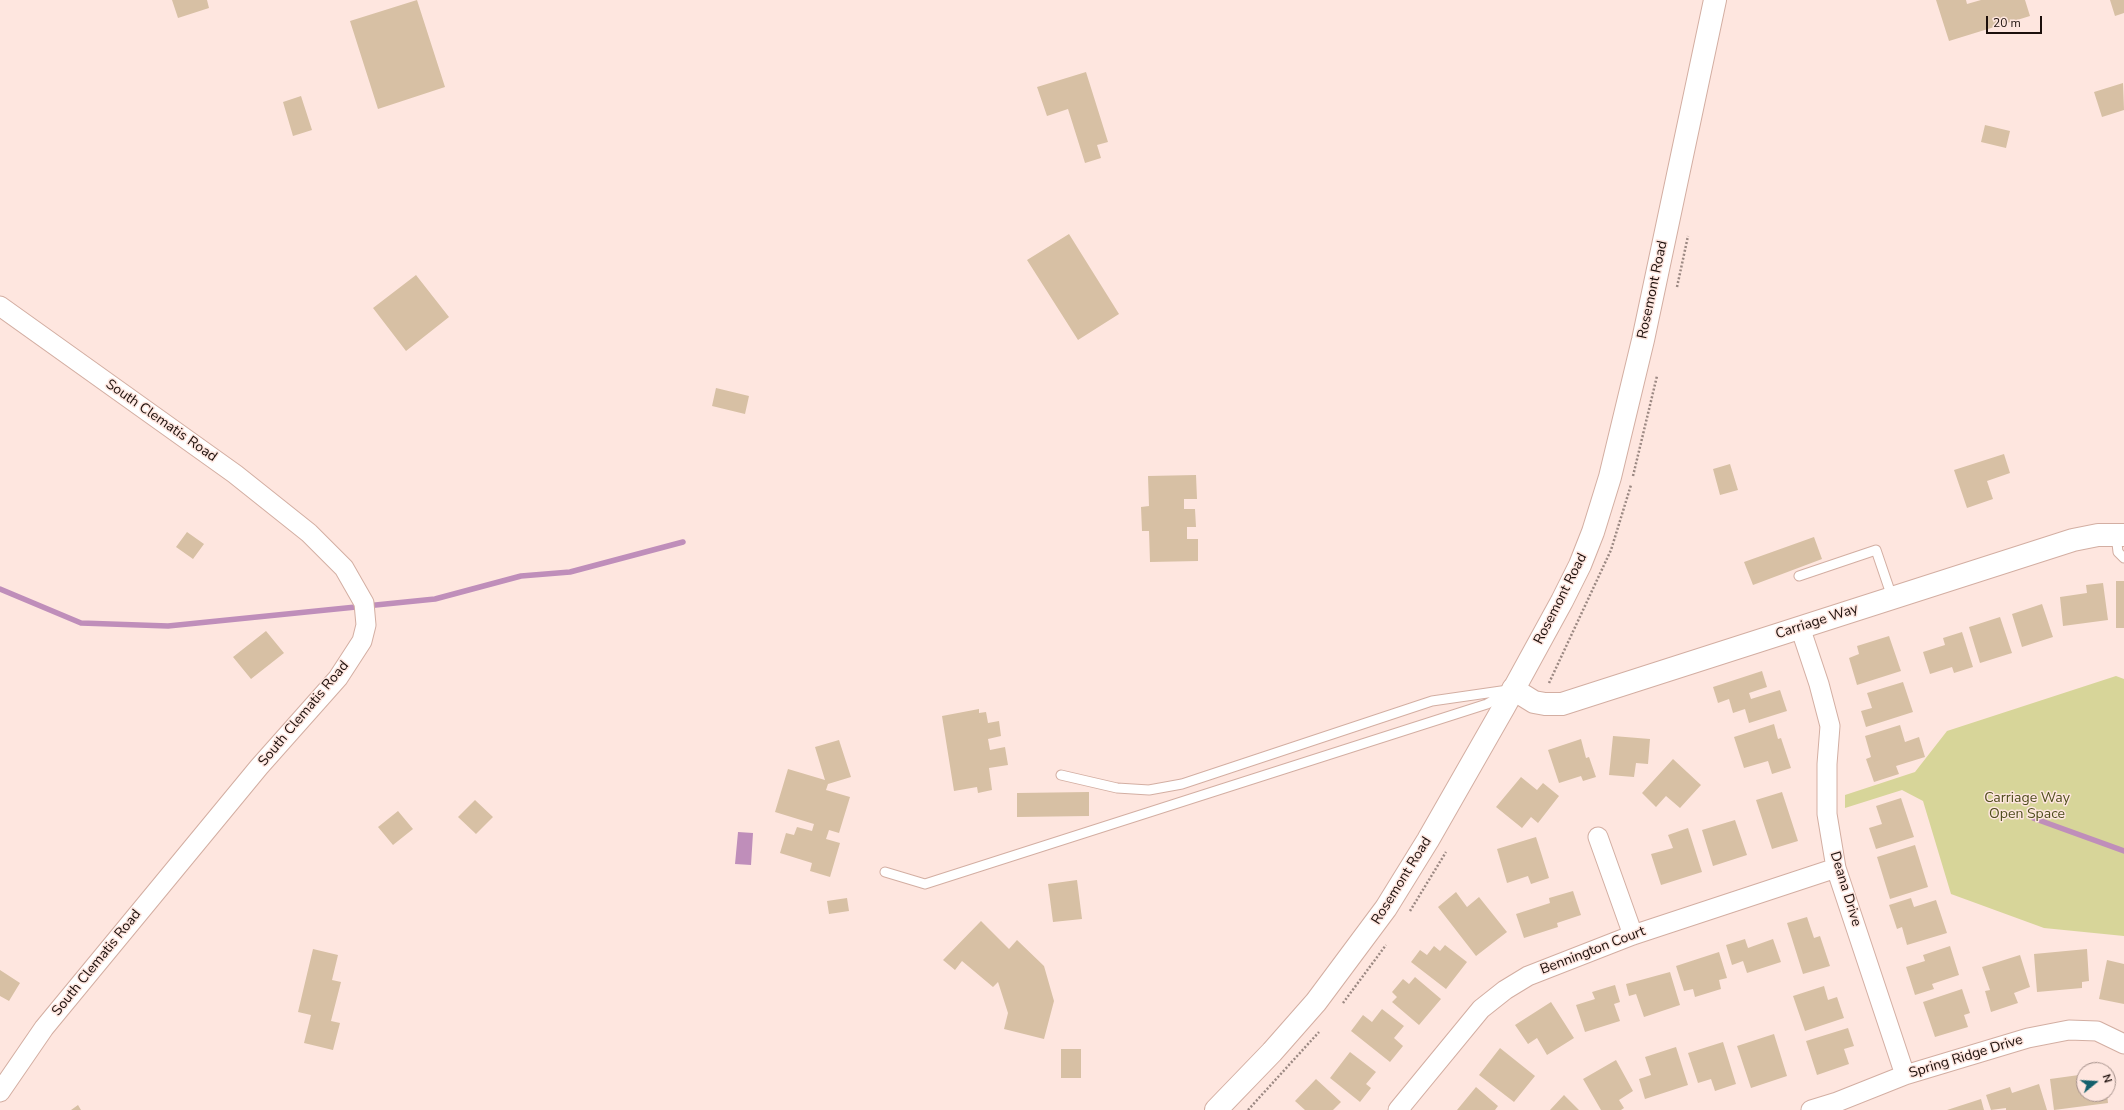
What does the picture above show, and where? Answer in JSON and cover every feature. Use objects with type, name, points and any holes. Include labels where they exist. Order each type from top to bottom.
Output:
[{"type":"main road","name":"Rosemont Road","points":[[1216,1110],[1296,1025],[1339,973],[1403,883],[1513,690],[1562,601],[1580,564],[1593,532],[1610,478],[1646,325],[1715,0]]},
{"type":"main road","name":"Carriage Way","points":[[1513,690],[1534,702],[1545,704],[1562,704],[2073,540],[2098,535],[2122,535]]},
{"type":"street","name":"South Clematis Road","points":[[0,306],[235,474],[309,533],[344,568],[364,603],[366,625],[362,641],[338,678],[255,771],[44,1028],[0,1092]]},
{"type":"street","name":"Deana Drive","points":[[1800,627],[1819,682],[1830,726],[1827,764],[1827,814],[1836,868],[1905,1076]]},
{"type":"street","points":[[1598,837],[1633,935]]},
{"type":"street","name":"Bennington Court","points":[[1398,1110],[1482,1009],[1505,990],[1528,976],[1633,935],[1836,868]]},
{"type":"street","name":"Spring Ridge Drive","points":[[1811,1110],[1837,1102],[1905,1076],[2028,1038],[2069,1030],[2097,1032],[2124,1044]]},
{"type":"lane","points":[[2122,535],[2118,552],[2124,558]]},
{"type":"lane","points":[[1799,576],[1876,550],[1892,598]]},
{"type":"lane","points":[[1061,775],[1118,788],[1149,790],[1182,784],[1432,701],[1513,690]]},
{"type":"lane","points":[[885,872],[925,884],[1487,704],[1513,690]]},
{"type":"green space","name":"Carriage Way Open Space","points":[[2116,676],[2124,679],[2124,936],[2044,928],[1951,894],[1923,801],[1902,790],[1845,808],[1845,795],[1915,772],[1947,731]]},
{"type":"shaded area","points":[[738,832],[753,833],[751,865],[735,864]]},
{"type":"building","points":[[172,0],[207,0],[209,8],[178,18]]},
{"type":"building","points":[[417,0],[445,87],[378,109],[350,21]]},
{"type":"building","points":[[1936,0],[1966,0],[1967,4],[1981,0],[2025,0],[2030,16],[1949,41]]},
{"type":"building","points":[[2110,0],[2124,0],[2124,13],[2115,16]]},
{"type":"building","points":[[1086,72],[1108,142],[1097,145],[1101,158],[1085,163],[1068,109],[1047,116],[1037,87]]},
{"type":"building","points":[[2123,83],[2124,110],[2102,117],[2094,92]]},
{"type":"building","points":[[301,96],[312,130],[293,136],[283,102]]},
{"type":"building","points":[[1985,125],[2010,131],[2006,148],[1981,142]]},
{"type":"building","points":[[1069,234],[1119,314],[1078,340],[1027,260]]},
{"type":"building","points":[[416,275],[449,317],[406,351],[373,308]]},
{"type":"building","points":[[716,388],[749,396],[745,414],[712,406]]},
{"type":"building","points":[[2004,454],[2010,473],[1987,481],[1993,499],[1967,508],[1954,470]]},
{"type":"building","points":[[1730,464],[1738,490],[1720,495],[1713,469]]},
{"type":"building","points":[[1196,475],[1197,499],[1184,499],[1184,509],[1195,509],[1196,527],[1187,527],[1187,539],[1198,539],[1198,561],[1150,562],[1149,531],[1142,531],[1141,507],[1149,506],[1148,476]]},
{"type":"building","points":[[187,532],[204,544],[193,559],[176,547]]},
{"type":"building","points":[[1814,537],[1822,559],[1753,585],[1744,562]]},
{"type":"building","points":[[2116,581],[2124,581],[2124,628],[2116,628]]},
{"type":"building","points":[[2103,583],[2108,620],[2063,626],[2060,597],[2087,593],[2086,585]]},
{"type":"building","points":[[2042,604],[2053,637],[2022,647],[2012,614]]},
{"type":"building","points":[[2000,617],[2012,653],[1980,663],[1969,627]]},
{"type":"building","points":[[266,631],[284,653],[251,679],[233,657]]},
{"type":"building","points":[[1962,632],[1973,667],[1954,673],[1952,667],[1930,674],[1923,652],[1945,645],[1943,638]]},
{"type":"building","points":[[1889,636],[1901,671],[1857,685],[1849,658],[1859,654],[1857,646]]},
{"type":"building","points":[[1762,671],[1767,687],[1749,693],[1751,699],[1780,690],[1787,711],[1749,723],[1745,709],[1733,713],[1729,699],[1718,703],[1713,687]]},
{"type":"building","points":[[1903,682],[1913,712],[1866,727],[1861,711],[1872,708],[1867,693]]},
{"type":"building","points":[[979,709],[979,713],[986,712],[988,723],[999,721],[1001,736],[988,739],[990,750],[1005,747],[1008,765],[989,768],[992,790],[978,793],[977,787],[954,791],[942,716]]},
{"type":"building","points":[[1774,724],[1778,739],[1781,738],[1791,768],[1772,774],[1768,761],[1744,768],[1734,737]]},
{"type":"building","points":[[1900,725],[1905,742],[1919,737],[1925,757],[1896,766],[1899,774],[1874,782],[1866,759],[1871,757],[1865,736]]},
{"type":"building","points":[[1613,736],[1650,739],[1648,764],[1636,763],[1634,777],[1609,775]]},
{"type":"building","points":[[1581,739],[1586,758],[1589,757],[1596,777],[1583,781],[1581,776],[1559,783],[1548,750]]},
{"type":"building","points":[[839,740],[851,777],[828,784],[826,790],[850,797],[839,833],[829,830],[826,839],[840,843],[830,877],[810,871],[812,863],[780,853],[786,833],[794,835],[797,827],[812,831],[814,824],[775,812],[788,769],[825,780],[815,747]]},
{"type":"building","points":[[1673,759],[1701,785],[1680,808],[1666,796],[1656,807],[1642,793]]},
{"type":"building","points":[[1521,777],[1537,790],[1543,783],[1559,796],[1538,823],[1531,817],[1522,828],[1496,807]]},
{"type":"building","points":[[1089,792],[1089,816],[1017,817],[1017,793]]},
{"type":"building","points":[[1782,792],[1798,841],[1772,849],[1756,800]]},
{"type":"building","points":[[1901,798],[1914,837],[1876,849],[1869,828],[1882,824],[1876,806]]},
{"type":"building","points":[[475,800],[493,817],[476,834],[458,817]]},
{"type":"building","points":[[398,811],[413,829],[393,845],[378,827]]},
{"type":"building","points":[[1735,820],[1747,855],[1713,866],[1702,830]]},
{"type":"building","points":[[1688,828],[1702,872],[1661,885],[1651,854],[1673,848],[1668,835]]},
{"type":"building","points":[[1536,837],[1549,878],[1531,884],[1528,876],[1507,883],[1497,849]]},
{"type":"building","points":[[1915,845],[1928,887],[1890,899],[1877,857]]},
{"type":"building","points":[[1077,880],[1082,919],[1053,922],[1048,884]]},
{"type":"building","points":[[1573,891],[1581,915],[1557,923],[1558,927],[1524,938],[1516,914],[1550,903],[1549,898]]},
{"type":"building","points":[[1456,892],[1467,907],[1479,897],[1507,932],[1476,956],[1438,907]]},
{"type":"building","points":[[847,898],[849,911],[829,914],[827,901]]},
{"type":"building","points":[[1911,898],[1914,907],[1936,900],[1947,933],[1907,945],[1902,927],[1897,929],[1889,905]]},
{"type":"building","points":[[1807,917],[1814,938],[1820,936],[1830,966],[1803,974],[1787,923]]},
{"type":"building","points":[[981,921],[1009,949],[1017,940],[1044,966],[1054,1001],[1044,1039],[1004,1029],[1008,1013],[998,982],[993,987],[962,961],[955,970],[943,960]]},
{"type":"building","points":[[1745,939],[1748,948],[1773,939],[1781,962],[1747,973],[1743,961],[1732,965],[1726,945]]},
{"type":"building","points":[[1445,945],[1467,962],[1446,989],[1411,962],[1420,950],[1427,955],[1434,946],[1440,951]]},
{"type":"building","points":[[1950,946],[1959,975],[1932,984],[1934,989],[1915,995],[1906,967],[1925,961],[1923,955]]},
{"type":"building","points":[[313,949],[338,955],[332,980],[341,982],[331,1021],[340,1023],[333,1050],[304,1043],[311,1015],[298,1012]]},
{"type":"building","points":[[2087,949],[2089,981],[2082,982],[2082,988],[2037,992],[2034,954]]},
{"type":"building","points":[[1719,952],[1727,978],[1719,980],[1721,989],[1695,997],[1693,989],[1684,991],[1676,966]]},
{"type":"building","points":[[2020,955],[2030,987],[2014,993],[2018,1003],[1991,1012],[1985,991],[1990,990],[1982,967]]},
{"type":"building","points":[[2107,960],[2124,964],[2124,1004],[2099,999]]},
{"type":"building","points":[[0,970],[20,983],[9,1001],[0,996]]},
{"type":"building","points":[[1670,972],[1680,1005],[1644,1017],[1636,994],[1629,996],[1626,984]]},
{"type":"building","points":[[1415,977],[1441,999],[1419,1025],[1392,1002],[1397,997],[1392,992],[1403,979],[1409,984]]},
{"type":"building","points":[[1615,985],[1620,1002],[1614,1004],[1620,1021],[1585,1032],[1576,1005],[1595,999],[1592,992]]},
{"type":"building","points":[[1824,986],[1828,1000],[1837,997],[1844,1018],[1805,1031],[1793,996]]},
{"type":"building","points":[[1962,989],[1970,1013],[1964,1015],[1968,1027],[1935,1037],[1923,1002]]},
{"type":"building","points":[[1551,1002],[1574,1038],[1547,1055],[1537,1038],[1528,1044],[1515,1025]]},
{"type":"building","points":[[1382,1009],[1404,1026],[1394,1038],[1403,1046],[1390,1062],[1351,1031],[1363,1015],[1372,1022]]},
{"type":"building","points":[[1848,1028],[1854,1046],[1844,1049],[1849,1064],[1817,1075],[1806,1041]]},
{"type":"building","points":[[1774,1034],[1787,1076],[1751,1088],[1737,1046]]},
{"type":"building","points":[[1723,1042],[1736,1084],[1715,1091],[1711,1079],[1698,1083],[1688,1053]]},
{"type":"building","points":[[1676,1047],[1688,1085],[1645,1099],[1639,1079],[1651,1075],[1645,1057]]},
{"type":"building","points":[[1500,1048],[1535,1076],[1514,1102],[1479,1075]]},
{"type":"building","points":[[1061,1049],[1081,1049],[1081,1078],[1061,1078]]},
{"type":"building","points":[[1350,1052],[1376,1072],[1366,1084],[1371,1088],[1360,1102],[1330,1078]]},
{"type":"building","points":[[1616,1060],[1633,1091],[1619,1100],[1624,1108],[1621,1110],[1601,1110],[1583,1079]]},
{"type":"building","points":[[2076,1075],[2076,1102],[2108,1103],[2054,1110],[2050,1079]]},
{"type":"building","points":[[1316,1079],[1341,1102],[1333,1110],[1305,1110],[1295,1101]]},
{"type":"building","points":[[2039,1084],[2047,1110],[2006,1110],[2006,1108],[1991,1110],[1986,1095],[2010,1087],[2012,1093]]},
{"type":"building","points":[[1476,1087],[1498,1106],[1495,1110],[1457,1110]]},
{"type":"building","points":[[1564,1095],[1579,1110],[1550,1110]]},
{"type":"building","points":[[1981,1099],[1984,1110],[1947,1110]]},
{"type":"building","points":[[78,1105],[81,1110],[71,1110]]},
{"type":"waterway","points":[[0,589],[81,623],[168,626],[435,599],[521,576],[570,572],[683,542]]},
{"type":"waterway","points":[[2033,818],[2124,851]]}]
